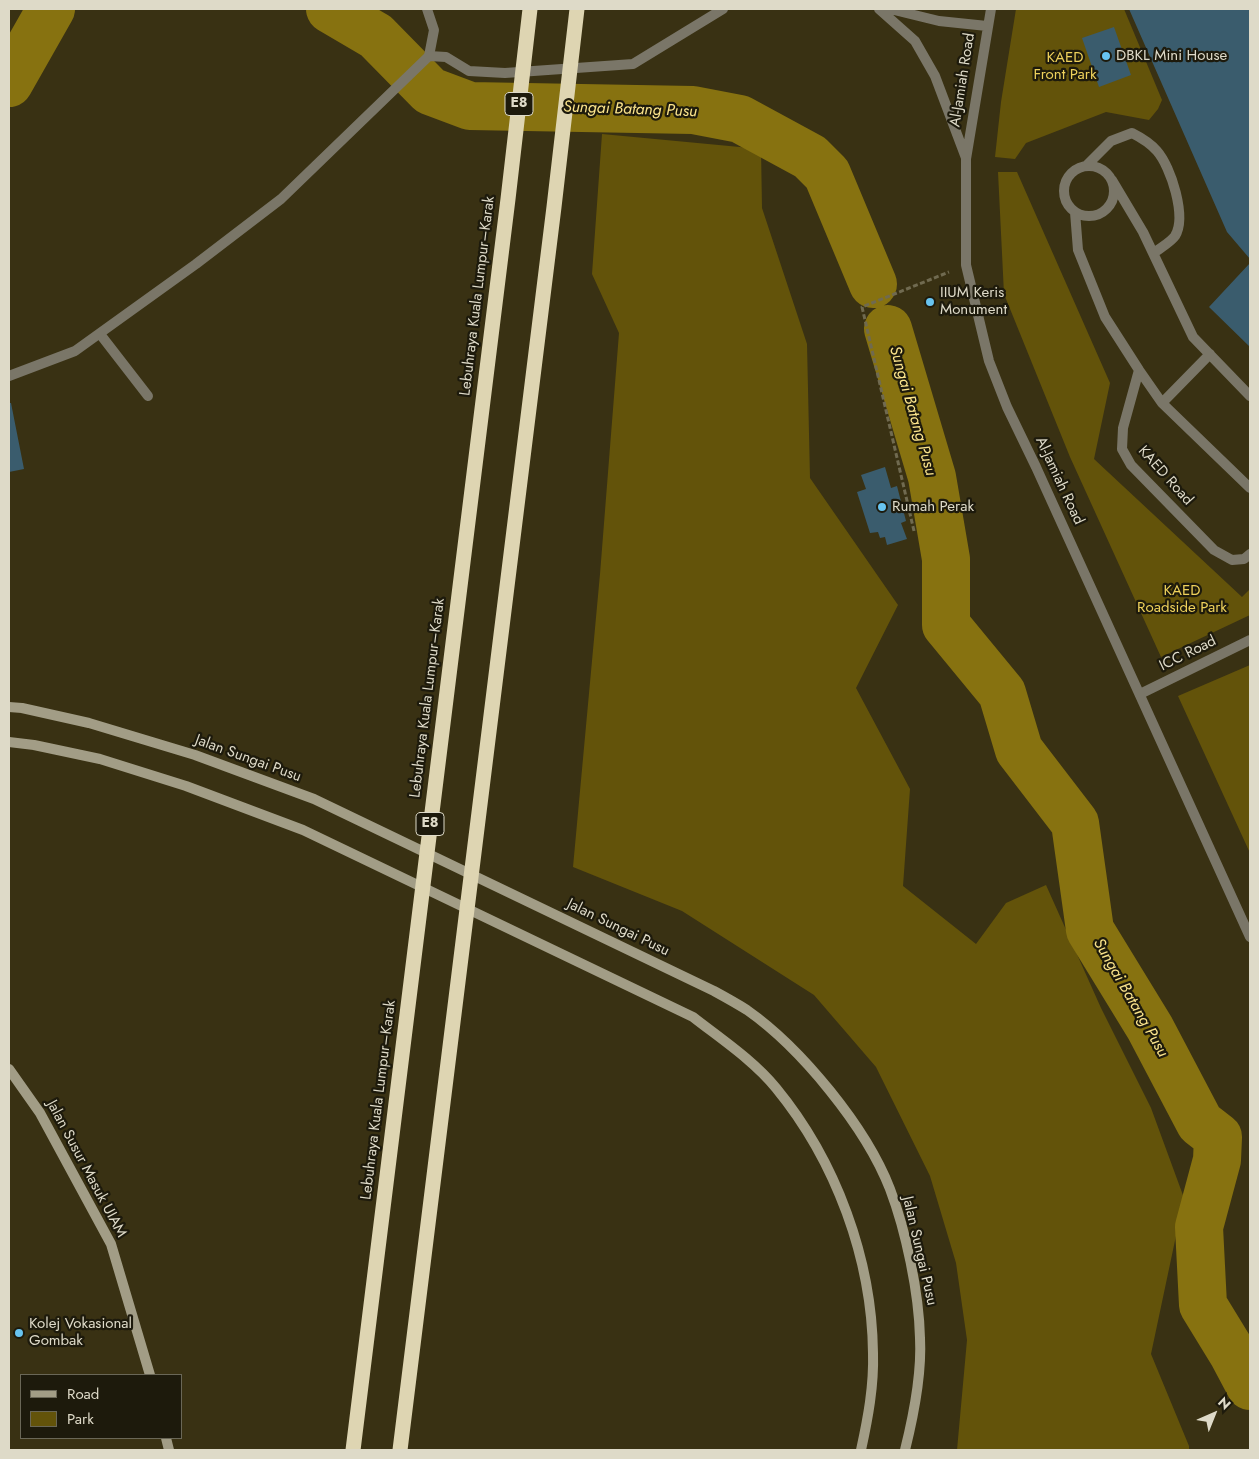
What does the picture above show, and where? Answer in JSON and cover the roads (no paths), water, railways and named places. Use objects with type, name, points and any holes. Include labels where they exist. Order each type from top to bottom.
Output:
[{"type":"highway","name":"Lebuhraya Kuala Lumpur–Karak","points":[[353,1450],[530,9]]},
{"type":"highway","points":[[400,1450],[577,9]]},
{"type":"main road","name":"Jalan Sungai Pusu","points":[[9,707],[22,708],[88,723],[177,750],[314,799],[572,921],[714,991],[747,1010],[784,1040],[819,1078],[871,1150],[890,1189],[899,1219],[916,1298],[920,1339],[917,1384],[905,1450]]},
{"type":"main road","points":[[9,742],[34,745],[100,759],[186,786],[303,830],[693,1017],[743,1056],[775,1087],[798,1118],[826,1164],[855,1239],[871,1316],[873,1353],[872,1384],[862,1450]]},
{"type":"main road","name":"Jalan Susur Masuk UIAM","points":[[9,1069],[40,1113],[111,1244],[150,1374]]},
{"type":"street","points":[[9,376],[76,351],[196,264],[281,199],[429,56],[434,30],[427,9]]},
{"type":"street","points":[[429,56],[446,57],[469,71],[505,73],[633,64],[723,9]]},
{"type":"street","points":[[880,9],[916,41],[935,76],[966,159]]},
{"type":"street","points":[[890,9],[938,21],[987,26]]},
{"type":"street","name":"Al-Jamiah Road","points":[[990,9],[966,159],[966,266],[989,361],[1003,398],[1246,920],[1250,937]]},
{"type":"street","points":[[1112,180],[1115,188],[1112,204],[1099,215],[1082,215],[1075,212],[1066,200],[1065,184],[1067,177],[1072,171],[1087,166],[1111,141],[1132,133],[1145,140],[1159,153],[1173,180],[1180,219],[1175,236],[1154,253]]},
{"type":"street","points":[[1087,166],[1102,169],[1108,174],[1143,232],[1193,336],[1250,396]]},
{"type":"street","points":[[1075,212],[1078,250],[1105,317],[1162,403],[1250,488]]},
{"type":"street","points":[[100,334],[148,396]]},
{"type":"street","points":[[1162,403],[1210,354]]},
{"type":"street","name":"KAED Road","points":[[1139,370],[1123,428],[1122,449],[1131,465],[1214,550],[1232,560],[1244,559],[1250,554]]},
{"type":"street","name":"ICC Road","points":[[1140,694],[1250,640]]},
{"type":"waterway","name":"Sungai Batang Pusu","points":[[9,83],[51,9]]},
{"type":"waterway","name":"Sungai Batang Pusu","points":[[330,9],[376,36],[430,91],[470,106],[693,110],[740,119],[810,157],[827,174],[873,284]]},
{"type":"waterway","name":"Sungai Batang Pusu","points":[[888,329],[932,477],[946,559],[946,625],[1002,693],[1019,750],[1075,823],[1090,930],[1150,1028],[1200,1123],[1218,1137],[1217,1160],[1199,1227],[1203,1305],[1250,1386]]},
{"type":"place","name":"DBKL Mini House","points":[[1106,56]]},
{"type":"place","name":"IIUM Keris Monument","points":[[930,302]]},
{"type":"place","name":"Rumah Perak","points":[[882,507]]},
{"type":"place","name":"Kolej Vokasional Gombak","points":[[19,1333]]},
{"type":"park label","name":"KAED Front Park","points":[[1065,66]]},
{"type":"park label","name":"KAED Roadside Park","points":[[1182,600]]}]
